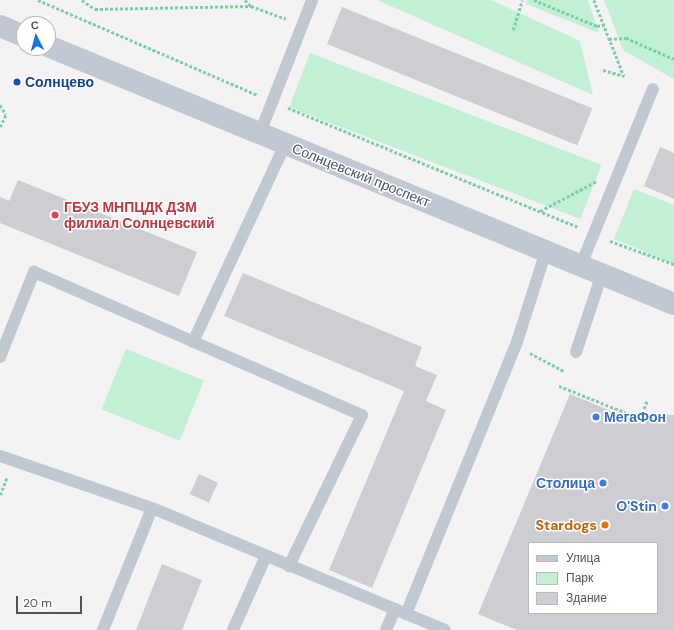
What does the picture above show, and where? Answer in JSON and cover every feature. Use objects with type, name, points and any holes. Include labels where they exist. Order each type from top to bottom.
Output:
[{"type":"street","points":[[0,26],[16,33]]},
{"type":"street","name":"Солнцевский проспект","points":[[56,49],[260,133],[285,145],[674,304]]},
{"type":"lane","points":[[260,133],[312,0]]},
{"type":"lane","points":[[581,265],[653,89]]},
{"type":"lane","points":[[193,342],[285,145]]},
{"type":"lane","points":[[406,614],[516,345],[546,251]]},
{"type":"lane","points":[[0,357],[34,272],[362,415],[289,566]]},
{"type":"lane","points":[[576,352],[602,274]]},
{"type":"lane","points":[[0,456],[152,508],[445,630]]},
{"type":"lane","points":[[103,630],[152,508]]},
{"type":"lane","points":[[234,630],[266,556]]},
{"type":"lane","points":[[386,630],[395,609]]},
{"type":"path","points":[[38,0],[272,101],[540,211],[594,235],[674,264]]},
{"type":"path","points":[[82,0],[94,9],[251,6],[302,25]]},
{"type":"path","points":[[245,0],[251,6]]},
{"type":"path","points":[[513,30],[522,0]]},
{"type":"path","points":[[534,0],[597,26],[604,25]]},
{"type":"path","points":[[594,0],[624,76],[603,70]]},
{"type":"path","points":[[609,39],[626,38],[674,59]]},
{"type":"path","points":[[0,104],[6,114]]},
{"type":"path","points":[[0,110],[6,114]]},
{"type":"path","points":[[0,127],[6,114]]},
{"type":"path","points":[[540,211],[602,178],[618,175]]},
{"type":"path","points":[[516,345],[565,372]]},
{"type":"path","points":[[559,386],[644,420]]},
{"type":"path","points":[[640,418],[647,401]]},
{"type":"green space","points":[[377,0],[491,0],[580,41],[593,95]]},
{"type":"green space","points":[[527,0],[588,0],[599,33],[526,4]]},
{"type":"green space","points":[[604,0],[674,0],[674,79],[623,50]]},
{"type":"green space","points":[[310,53],[601,165],[580,219],[289,107]]},
{"type":"green space","points":[[634,189],[674,205],[674,264],[614,239]]},
{"type":"green space","points":[[126,349],[204,380],[180,441],[102,409]]},
{"type":"building","points":[[342,7],[592,108],[577,145],[327,44]]},
{"type":"building","points":[[660,147],[674,153],[674,199],[644,186]]},
{"type":"building","points":[[18,180],[197,252],[179,296],[0,223],[0,197],[9,201]]},
{"type":"building","points":[[243,273],[422,347],[415,366],[437,375],[426,401],[446,410],[372,588],[329,570],[404,391],[224,316]]},
{"type":"building","name":"Столица","points":[[570,394],[640,423],[655,414],[674,415],[674,630],[517,630],[478,614]]},
{"type":"building","points":[[199,474],[218,483],[209,503],[190,494]]},
{"type":"building","points":[[162,564],[202,580],[182,630],[136,630]]},
{"type":"place","name":"Солнцево","points":[[17,82]]},
{"type":"place","name":"ГБУЗ МНПЦДК ДЗМ филиал Солнцевский","points":[[55,215]]},
{"type":"place","name":"МегаФон","points":[[596,417]]},
{"type":"place","name":"Столица","points":[[603,483]]},
{"type":"place","name":"O'Stin","points":[[665,506]]},
{"type":"place","name":"Stardogs","points":[[605,525]]}]
